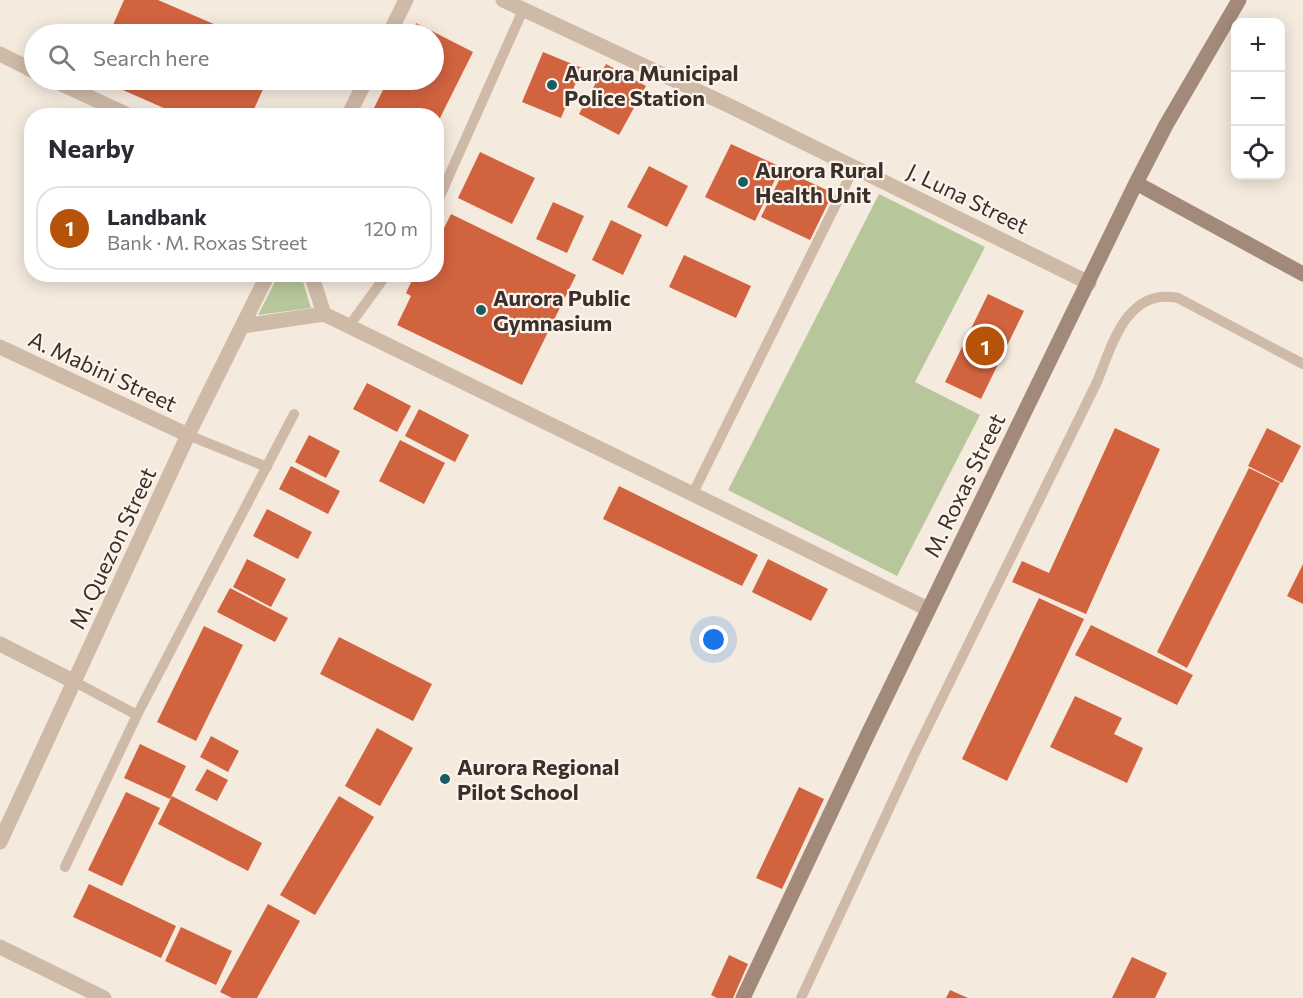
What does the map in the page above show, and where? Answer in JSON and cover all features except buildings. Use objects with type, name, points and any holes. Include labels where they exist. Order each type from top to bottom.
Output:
[{"type":"street","points":[[394,24],[406,0]]},
{"type":"street","name":"J. Luna Street","points":[[503,0],[732,107],[1089,283]]},
{"type":"street","name":"M. Roxas Street","points":[[743,998],[928,609],[1136,183],[1166,124],[1239,0]]},
{"type":"street","points":[[0,54],[24,66]]},
{"type":"street","points":[[74,90],[113,108]]},
{"type":"street","points":[[352,108],[361,90]]},
{"type":"street","points":[[1136,183],[1303,274]]},
{"type":"street","name":"M. Quezon Street","points":[[0,842],[188,435],[264,282]]},
{"type":"street","points":[[314,282],[324,314]]},
{"type":"street","points":[[243,326],[324,314],[928,609]]},
{"type":"street","name":"A. Mabini Street","points":[[0,348],[188,435]]},
{"type":"street","points":[[0,644],[75,682]]},
{"type":"street","points":[[0,946],[104,998]]},
{"type":"lane","points":[[444,187],[523,10]]},
{"type":"lane","points":[[692,495],[854,168]]},
{"type":"lane","points":[[349,326],[381,282]]},
{"type":"lane","points":[[801,998],[919,745],[1097,382],[1118,332],[1134,307],[1147,299],[1165,295],[1178,298],[1303,364]]},
{"type":"lane","points":[[65,867],[137,715],[294,414]]},
{"type":"lane","points":[[188,435],[267,467]]},
{"type":"lane","points":[[75,682],[137,715]]},
{"type":"green space","points":[[879,194],[985,247],[915,382],[980,415],[897,576],[728,490]]},
{"type":"green space","points":[[275,282],[303,282],[311,308],[258,315]]},
{"type":"place","name":"Aurora Municipal Police Station","points":[[552,85]]},
{"type":"place","name":"Aurora Rural Health Unit","points":[[743,182]]},
{"type":"place","name":"Aurora Public Gymnasium","points":[[481,310]]},
{"type":"place","name":"Landbank","points":[[985,346]]},
{"type":"place","name":"Aurora Regional Pilot School","points":[[445,779]]}]
